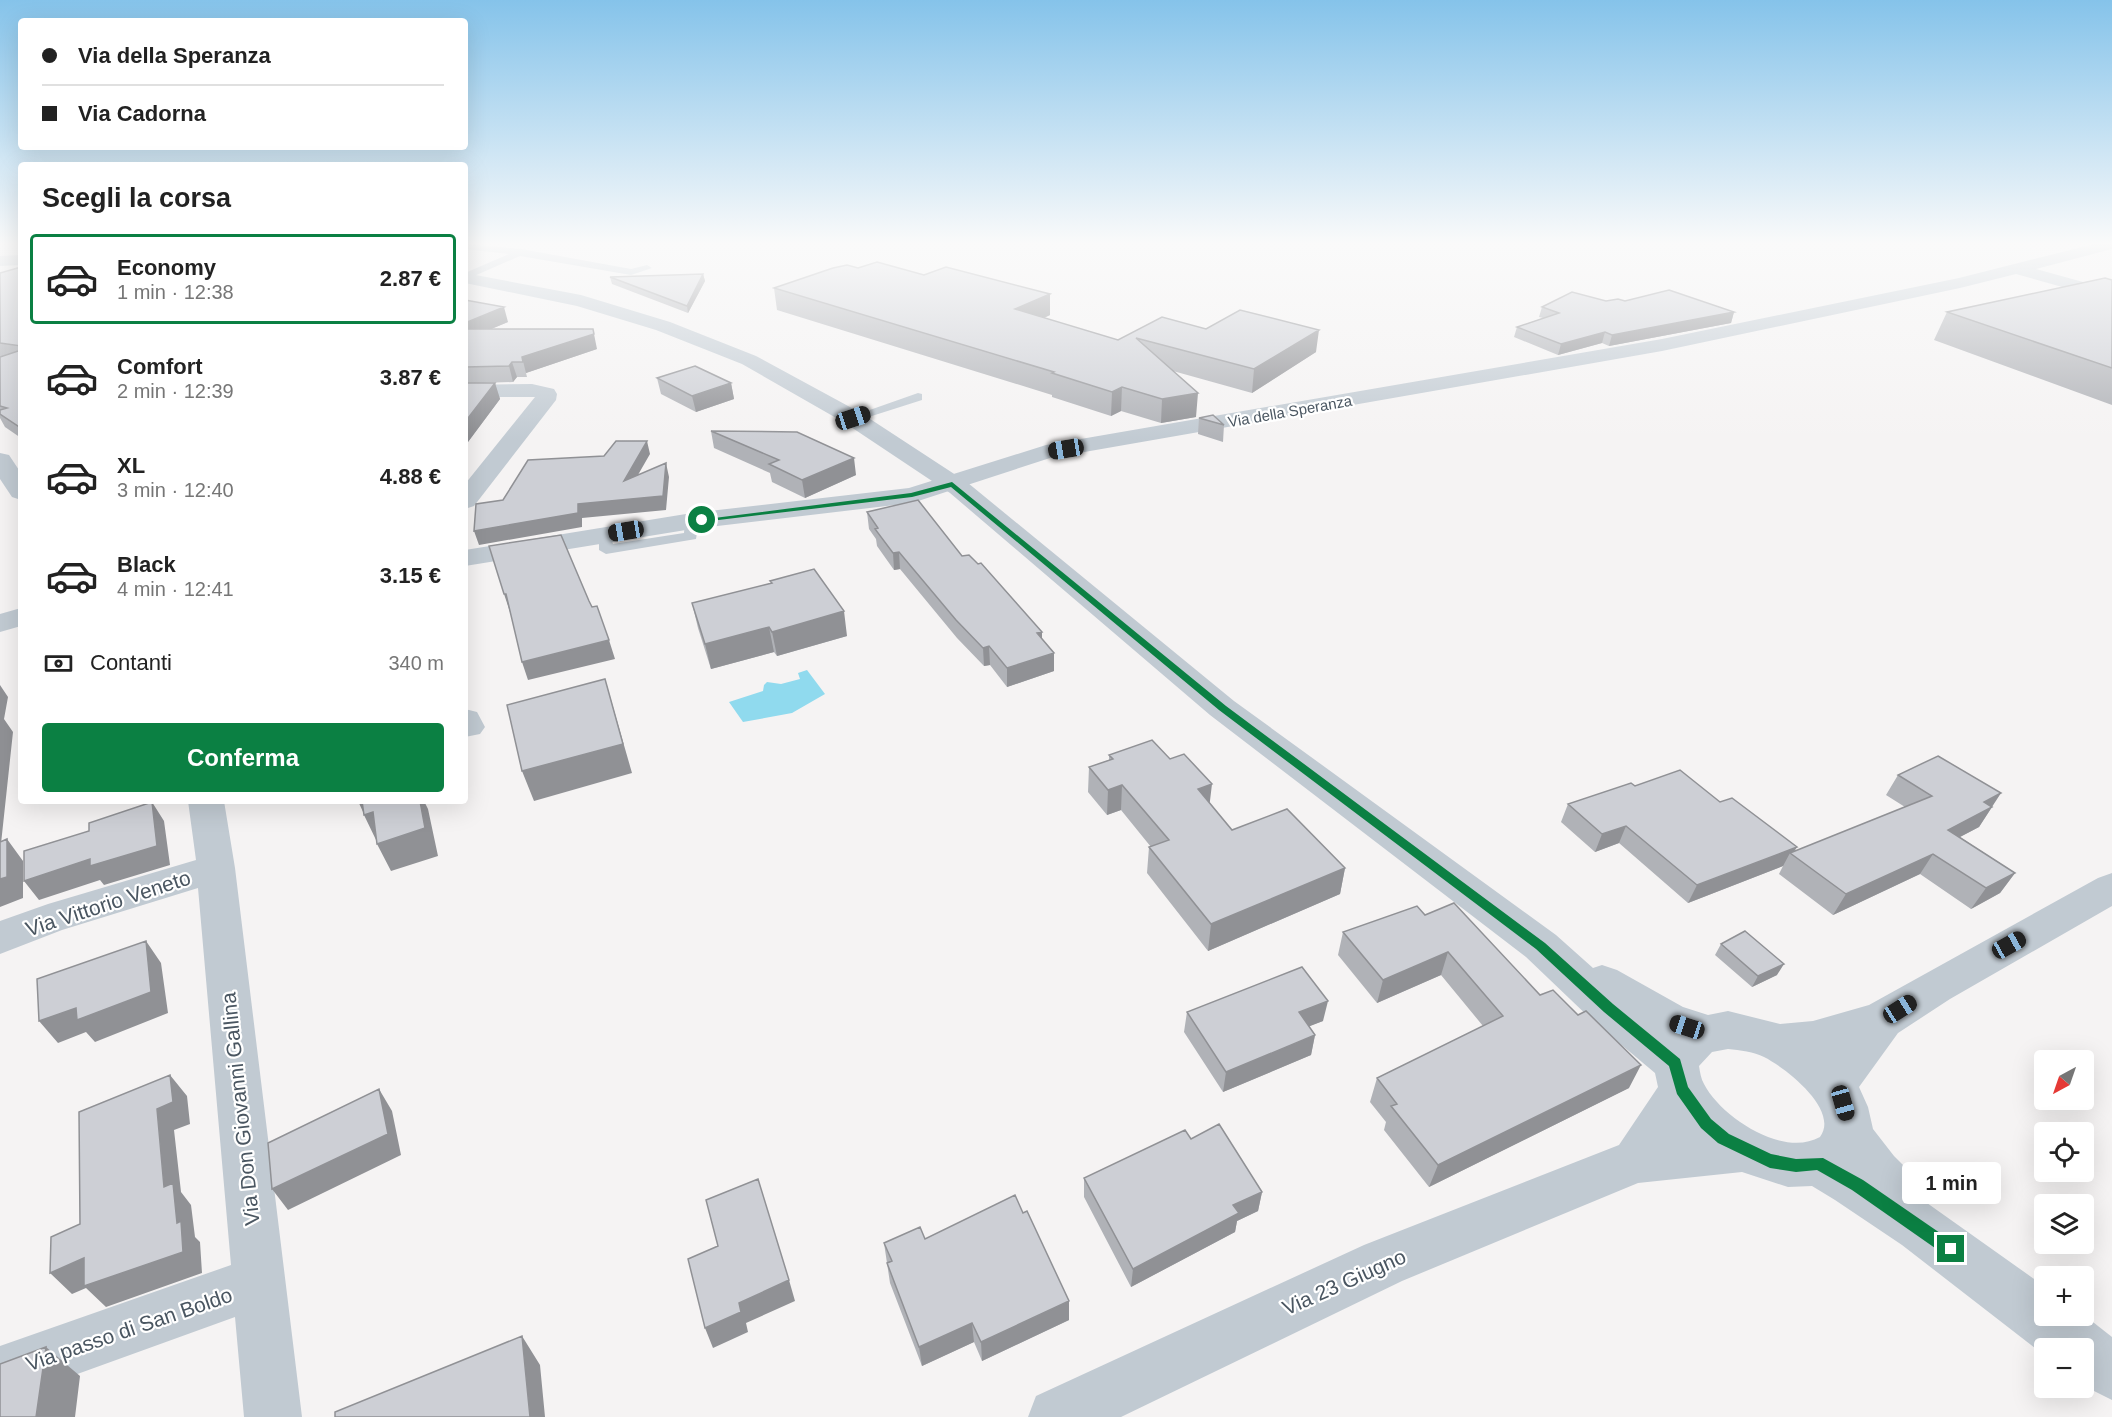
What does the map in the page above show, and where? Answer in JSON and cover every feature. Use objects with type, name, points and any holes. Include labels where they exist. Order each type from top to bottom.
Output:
[{"type":"street","points":[[613,310],[663,326],[749,360],[853,418],[952,484],[1222,708],[1541,946],[1608,1008],[1688,1062],[1706,1124],[1744,1150],[1770,1161],[1796,1165],[1833,1149],[1848,1120],[1843,1103],[1833,1086],[1818,1070],[1780,1043],[1754,1034],[1728,1030],[1688,1062],[1636,1161]]},
{"type":"street","name":"Via della Speranza","points":[[468,558],[692,521],[912,495],[952,484],[1017,459],[1046,452],[1662,345],[1823,310]]},
{"type":"street","points":[[468,392],[532,390],[546,394],[545,400],[468,497]]},
{"type":"street","points":[[0,460],[18,487]]},
{"type":"street","points":[[0,623],[18,618]]},
{"type":"street","name":"Via Don Giovanni Gallina","points":[[206,804],[216,868],[257,1283],[273,1417]]},
{"type":"street","name":"Via Vittorio Veneto","points":[[0,938],[48,919],[216,868]]},
{"type":"street","points":[[1780,1043],[1813,1040],[1882,1020],[1935,987],[2112,888]]},
{"type":"street","points":[[1833,1086],[1882,1020]]},
{"type":"street","points":[[1833,1149],[1858,1185],[1951,1249],[2066,1338]]},
{"type":"street","name":"Via 23 Giugno","points":[[1058,1417],[1383,1263],[1636,1161],[1744,1150]]},
{"type":"street","name":"Via passo di San Boldo","points":[[0,1374],[257,1283]]},
{"type":"street","points":[[2094,1359],[2112,1372]]},
{"type":"lane","points":[[853,418],[918,397]]},
{"type":"water","points":[[807,670],[825,694],[792,713],[743,722],[729,702],[763,691],[767,682],[781,684],[800,679],[798,673]]},
{"type":"building","points":[[0,310],[18,310],[18,346],[0,343]]},
{"type":"building","points":[[468,310],[496,310],[468,322]]},
{"type":"building","points":[[848,310],[1019,310],[1118,340],[1162,317],[1206,329],[1240,310],[1319,330],[1254,369],[1136,338],[1198,393],[1162,399],[1122,387],[1112,392],[1052,373],[1054,372]]},
{"type":"building","points":[[1551,310],[1728,310],[1734,312],[1612,335],[1605,332],[1561,344],[1517,327],[1559,313]]},
{"type":"building","points":[[2112,310],[2112,368],[1947,312]]},
{"type":"building","points":[[468,329],[593,329],[594,334],[522,357],[523,362],[512,362],[509,366],[468,367]]},
{"type":"building","points":[[18,351],[18,426],[0,414],[0,410],[7,408],[0,406],[0,357]]},
{"type":"building","points":[[695,366],[731,383],[692,396],[657,378]]},
{"type":"building","points":[[468,383],[495,383],[468,418]]},
{"type":"building","points":[[1213,415],[1224,425],[1199,418]]},
{"type":"building","points":[[711,431],[797,432],[854,458],[802,480],[769,464],[779,460]]},
{"type":"building","points":[[616,441],[647,441],[624,481],[666,463],[663,496],[578,504],[578,513],[474,531],[476,504],[503,500],[528,460],[604,456]]},
{"type":"building","points":[[918,500],[962,556],[969,555],[978,564],[981,563],[1042,632],[1037,633],[1054,653],[1007,668],[989,646],[983,648],[956,620],[899,552],[893,553],[875,529],[878,528],[867,512]]},
{"type":"building","points":[[561,535],[592,607],[597,606],[609,640],[522,662],[506,594],[504,594],[489,546]]},
{"type":"building","points":[[814,569],[844,611],[772,632],[769,627],[705,644],[692,603],[772,583],[770,581]]},
{"type":"building","points":[[605,679],[623,744],[522,771],[507,705]]},
{"type":"building","points":[[1152,740],[1170,759],[1184,754],[1212,784],[1198,789],[1232,830],[1287,809],[1345,868],[1211,924],[1149,847],[1169,840],[1122,785],[1108,790],[1089,767],[1113,759],[1109,755]]},
{"type":"building","points":[[1938,756],[2001,793],[1984,802],[1992,807],[1948,830],[2015,873],[1986,888],[1933,854],[1846,894],[1790,853],[1932,796],[1898,775]]},
{"type":"building","points":[[1680,770],[1720,802],[1732,798],[1797,847],[1697,885],[1626,826],[1602,834],[1568,804],[1631,783],[1635,786]]},
{"type":"building","points":[[152,804],[157,846],[90,866],[90,859],[24,881],[24,851],[89,831],[89,823]]},
{"type":"building","points":[[362,804],[421,804],[425,828],[377,844],[373,812],[364,815]]},
{"type":"building","points":[[7,839],[7,877],[0,879],[0,842]]},
{"type":"building","points":[[1454,903],[1540,995],[1553,990],[1578,1015],[1586,1011],[1641,1065],[1438,1165],[1391,1106],[1397,1104],[1377,1078],[1503,1016],[1448,952],[1383,980],[1343,932],[1417,906],[1425,915]]},
{"type":"building","points":[[1745,931],[1784,964],[1758,976],[1721,944]]},
{"type":"building","points":[[146,941],[151,992],[77,1020],[76,1008],[39,1021],[37,979]]},
{"type":"building","points":[[1302,967],[1328,1001],[1299,1012],[1315,1035],[1226,1072],[1187,1012]]},
{"type":"building","points":[[170,1075],[173,1102],[157,1109],[164,1187],[173,1183],[177,1223],[181,1221],[183,1252],[84,1286],[84,1258],[50,1273],[51,1237],[80,1224],[79,1112]]},
{"type":"building","points":[[379,1089],[388,1134],[272,1189],[268,1143]]},
{"type":"building","points":[[1219,1124],[1262,1192],[1233,1205],[1239,1213],[1133,1269],[1084,1178],[1185,1130],[1191,1139]]},
{"type":"building","points":[[758,1179],[789,1280],[739,1303],[741,1312],[705,1328],[688,1259],[718,1246],[706,1200]]},
{"type":"building","points":[[1015,1195],[1023,1213],[1027,1211],[1069,1301],[981,1342],[972,1323],[919,1347],[887,1263],[892,1261],[884,1243],[920,1227],[925,1239]]},
{"type":"building","points":[[522,1336],[530,1417],[335,1417],[335,1412]]},
{"type":"building","points":[[46,1347],[36,1417],[0,1417],[0,1364]]},
{"type":"route","points":[[702,520],[912,495],[952,484],[959,488],[1222,708],[1541,946],[1608,1008],[1675,1063],[1682,1089],[1706,1124],[1724,1138],[1770,1161],[1796,1165],[1818,1163],[1858,1185],[1951,1249]]}]
